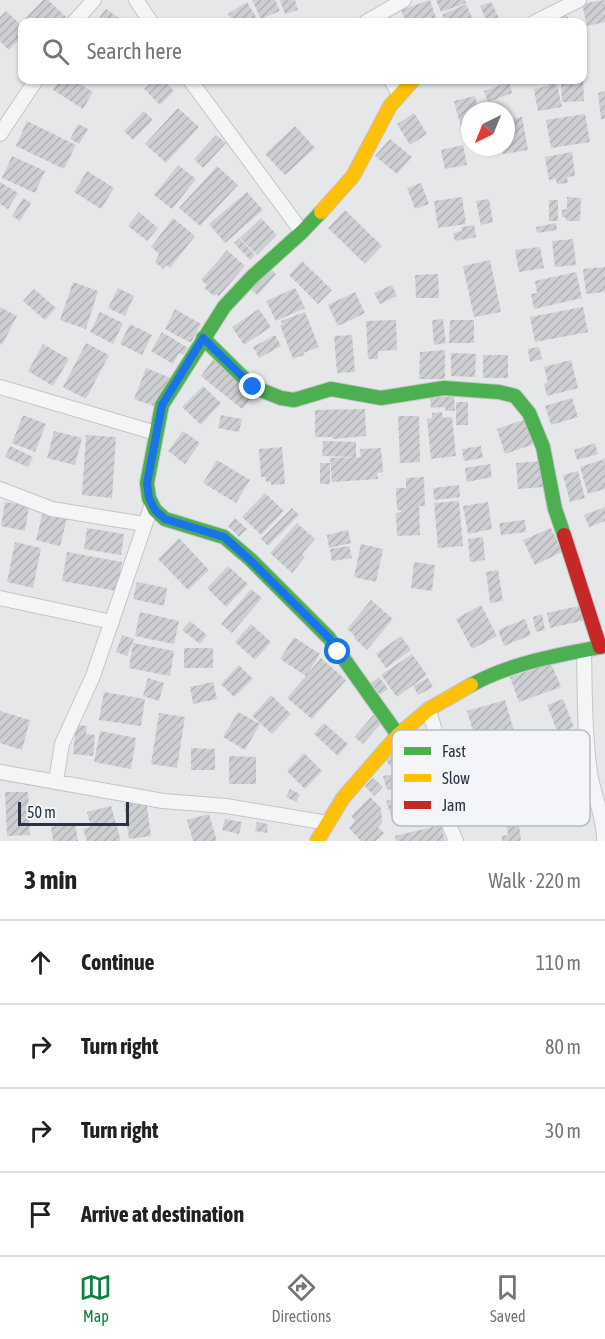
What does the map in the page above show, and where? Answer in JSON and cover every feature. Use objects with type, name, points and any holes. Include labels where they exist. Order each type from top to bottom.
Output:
[{"type":"street","points":[[78,18],[94,0]]},
{"type":"street","points":[[136,0],[148,18]]},
{"type":"street","points":[[373,18],[404,0]]},
{"type":"street","points":[[543,18],[579,0]]},
{"type":"street","points":[[0,134],[33,84]]},
{"type":"street","points":[[193,84],[302,232]]},
{"type":"street","points":[[393,84],[399,94]]},
{"type":"street","points":[[394,730],[329,638],[224,537],[165,519],[155,510],[149,498],[147,483],[162,405],[203,338],[231,300],[302,232],[353,176],[399,94],[409,84]]},
{"type":"street","points":[[203,338],[253,387],[281,398],[294,400],[331,389],[381,398],[444,387],[510,394],[520,399],[529,412],[543,447],[555,509],[602,646],[532,660],[486,677],[429,709],[404,730]]},
{"type":"street","points":[[0,387],[156,433]]},
{"type":"street","points":[[0,489],[52,510],[144,524]]},
{"type":"street","points":[[56,781],[62,744],[88,686],[112,622],[152,504]]},
{"type":"street","points":[[0,598],[112,622]]},
{"type":"street","points":[[584,650],[587,730]]},
{"type":"street","points":[[429,709],[434,730]]},
{"type":"street","points":[[317,841],[343,798],[392,742]]},
{"type":"street","points":[[0,772],[163,801],[226,806],[328,823]]},
{"type":"street","points":[[590,773],[601,815],[604,841]]},
{"type":"street","points":[[450,826],[456,841]]},
{"type":"building","points":[[43,0],[48,0],[66,17],[65,18],[26,18]]},
{"type":"building","points":[[252,0],[275,0],[280,11],[261,18]]},
{"type":"building","points":[[280,0],[295,0],[298,10],[285,14]]},
{"type":"building","points":[[430,0],[436,18],[404,18],[401,10]]},
{"type":"building","points":[[436,0],[465,0],[466,3],[441,12]]},
{"type":"building","points":[[605,0],[605,22],[587,26],[582,4]]},
{"type":"building","points":[[247,2],[257,18],[231,18],[228,14]]},
{"type":"building","points":[[491,2],[499,18],[485,18],[480,6]]},
{"type":"building","points":[[466,4],[472,18],[444,18],[442,15]]},
{"type":"building","points":[[106,9],[119,18],[99,18]]},
{"type":"building","points":[[6,11],[18,22],[18,40],[9,50],[0,41],[0,17]]},
{"type":"building","points":[[564,11],[568,18],[553,18]]},
{"type":"building","points":[[57,84],[80,84],[93,92],[83,109],[53,90]]},
{"type":"building","points":[[150,84],[167,84],[174,91],[160,105],[144,89]]},
{"type":"building","points":[[510,84],[512,93],[488,102],[484,91]]},
{"type":"building","points":[[548,84],[557,85],[562,107],[538,111],[534,89],[548,86]]},
{"type":"building","points":[[561,84],[583,84],[584,101],[562,102]]},
{"type":"building","points":[[605,91],[605,119],[601,119],[598,93]]},
{"type":"building","points":[[475,96],[477,102],[461,102],[461,127],[454,101]]},
{"type":"building","points":[[178,108],[199,127],[166,163],[145,144]]},
{"type":"building","points":[[144,111],[153,120],[133,140],[124,131]]},
{"type":"building","points":[[414,113],[427,134],[410,145],[397,124]]},
{"type":"building","points":[[585,114],[590,142],[551,148],[546,120]]},
{"type":"building","points":[[522,117],[528,150],[515,152],[515,118]]},
{"type":"building","points":[[27,121],[76,145],[64,169],[16,146]]},
{"type":"building","points":[[78,124],[88,129],[79,144],[70,139]]},
{"type":"building","points":[[295,126],[315,148],[285,175],[265,154]]},
{"type":"building","points":[[216,135],[226,143],[203,168],[194,159]]},
{"type":"building","points":[[390,139],[412,157],[397,174],[375,156]]},
{"type":"building","points":[[461,145],[461,156],[465,156],[467,165],[445,169],[441,150]]},
{"type":"building","points":[[572,152],[575,176],[567,177],[568,183],[557,184],[556,179],[549,180],[545,157]]},
{"type":"building","points":[[12,156],[45,171],[35,193],[2,178]]},
{"type":"building","points":[[178,165],[196,179],[172,209],[154,195]]},
{"type":"building","points":[[217,166],[238,185],[200,226],[179,208]]},
{"type":"building","points":[[87,171],[114,188],[101,209],[74,192]]},
{"type":"building","points":[[0,182],[18,193],[8,209],[0,204]]},
{"type":"building","points":[[421,183],[429,204],[415,209],[407,188]]},
{"type":"building","points":[[247,192],[263,210],[225,243],[209,224]]},
{"type":"building","points":[[462,197],[466,224],[438,228],[434,201]]},
{"type":"building","points":[[567,197],[581,198],[580,221],[567,221],[565,217],[562,217],[562,210],[567,209]]},
{"type":"building","points":[[23,198],[31,203],[20,221],[12,216]]},
{"type":"building","points":[[489,199],[493,222],[481,225],[476,201]]},
{"type":"building","points":[[549,200],[558,200],[558,221],[549,221]]},
{"type":"building","points":[[345,210],[382,246],[365,264],[328,228]]},
{"type":"building","points":[[139,212],[158,228],[147,241],[128,226]]},
{"type":"building","points":[[173,218],[195,236],[170,268],[167,265],[163,269],[155,262],[159,254],[151,247]]},
{"type":"building","points":[[261,218],[277,235],[257,255],[240,238]]},
{"type":"building","points":[[556,223],[557,230],[537,233],[536,227]]},
{"type":"building","points":[[474,225],[476,237],[455,241],[453,233],[462,231],[461,227]]},
{"type":"building","points":[[239,238],[255,255],[250,260],[234,243]]},
{"type":"building","points":[[573,239],[576,265],[555,267],[552,241]]},
{"type":"building","points":[[540,247],[544,268],[519,272],[515,250]]},
{"type":"building","points":[[227,250],[245,266],[219,296],[216,294],[214,296],[204,288],[207,285],[201,280]]},
{"type":"building","points":[[490,260],[501,312],[474,317],[463,266]]},
{"type":"building","points":[[302,261],[332,290],[318,304],[289,275]]},
{"type":"building","points":[[605,267],[605,292],[586,294],[583,269]]},
{"type":"building","points":[[270,268],[276,274],[258,295],[251,290]]},
{"type":"building","points":[[576,272],[582,298],[534,309],[531,294],[537,293],[535,281]]},
{"type":"building","points":[[438,274],[439,298],[416,298],[415,275]]},
{"type":"building","points":[[73,282],[98,291],[86,329],[60,320]]},
{"type":"building","points":[[392,285],[397,296],[380,304],[374,293]]},
{"type":"building","points":[[118,288],[134,296],[125,316],[108,308]]},
{"type":"building","points":[[295,288],[305,308],[276,321],[266,301]]},
{"type":"building","points":[[34,289],[56,308],[45,320],[23,301]]},
{"type":"building","points":[[355,292],[365,313],[338,326],[328,305]]},
{"type":"building","points":[[0,307],[17,316],[2,345],[0,344]]},
{"type":"building","points":[[583,307],[588,332],[535,342],[530,317]]},
{"type":"building","points":[[175,309],[201,324],[191,342],[165,329]]},
{"type":"building","points":[[259,309],[271,327],[244,345],[232,327]]},
{"type":"building","points":[[100,312],[123,323],[113,344],[90,332]]},
{"type":"building","points":[[305,312],[319,347],[293,359],[280,325],[282,325],[281,321]]},
{"type":"building","points":[[443,319],[446,343],[434,345],[432,320]]},
{"type":"building","points":[[396,320],[397,350],[378,351],[378,359],[368,359],[366,321]]},
{"type":"building","points":[[450,320],[474,320],[474,343],[449,343]]},
{"type":"building","points":[[130,324],[152,335],[142,355],[120,344]]},
{"type":"building","points":[[162,332],[188,348],[183,355],[179,353],[173,364],[151,351]]},
{"type":"building","points":[[275,335],[281,346],[259,358],[253,347]]},
{"type":"building","points":[[352,335],[355,372],[337,373],[334,336]]},
{"type":"building","points":[[86,343],[109,355],[86,399],[63,387]]},
{"type":"building","points":[[43,344],[69,359],[53,386],[28,371]]},
{"type":"building","points":[[539,347],[542,359],[530,362],[528,349]]},
{"type":"building","points":[[445,350],[445,379],[419,379],[420,352]]},
{"type":"building","points":[[451,353],[476,354],[475,377],[451,376]]},
{"type":"building","points":[[483,355],[508,355],[508,378],[483,378]]},
{"type":"building","points":[[214,358],[257,391],[242,409],[201,376]]},
{"type":"building","points":[[571,360],[578,388],[547,396],[544,384],[548,382],[544,367]]},
{"type":"building","points":[[146,368],[171,378],[160,408],[134,399]]},
{"type":"building","points":[[203,386],[221,403],[201,425],[182,407]]},
{"type":"building","points":[[454,396],[455,411],[446,411],[445,407],[431,408],[430,398]]},
{"type":"building","points":[[572,398],[578,417],[551,425],[545,406]]},
{"type":"building","points":[[456,402],[468,402],[468,425],[456,425]]},
{"type":"building","points":[[365,409],[366,436],[333,439],[333,437],[315,437],[315,410]]},
{"type":"building","points":[[442,412],[443,418],[452,417],[456,456],[431,459],[427,419],[432,418],[432,413]]},
{"type":"building","points":[[23,415],[46,424],[35,452],[12,443]]},
{"type":"building","points":[[221,415],[242,419],[239,432],[218,428]]},
{"type":"building","points":[[398,416],[419,416],[420,462],[400,463]]},
{"type":"building","points":[[526,419],[534,444],[505,454],[497,429]]},
{"type":"building","points":[[54,431],[82,438],[75,465],[47,458]]},
{"type":"building","points":[[183,431],[200,443],[185,464],[168,451]]},
{"type":"building","points":[[86,435],[116,437],[112,498],[82,495]]},
{"type":"building","points":[[323,441],[356,442],[356,457],[322,456]]},
{"type":"building","points":[[595,443],[598,454],[577,460],[574,450]]},
{"type":"building","points":[[10,446],[33,457],[28,467],[5,457]]},
{"type":"building","points":[[481,446],[483,458],[464,461],[462,449]]},
{"type":"building","points":[[282,447],[285,484],[271,485],[271,482],[266,482],[266,477],[261,477],[259,449]]},
{"type":"building","points":[[381,448],[383,472],[377,473],[378,479],[332,482],[330,458],[361,457],[360,449]]},
{"type":"building","points":[[605,459],[605,489],[588,494],[580,467]]},
{"type":"building","points":[[217,460],[250,480],[236,503],[203,483]]},
{"type":"building","points":[[543,461],[545,487],[518,489],[516,463]]},
{"type":"building","points":[[320,463],[330,463],[330,484],[320,484]]},
{"type":"building","points":[[490,464],[492,477],[467,482],[465,468]]},
{"type":"building","points":[[578,471],[585,498],[570,502],[563,475]]},
{"type":"building","points":[[424,477],[425,506],[419,506],[420,535],[397,536],[396,513],[401,510],[397,510],[396,488],[406,488],[406,478]]},
{"type":"building","points":[[459,485],[460,497],[434,500],[433,488]]},
{"type":"building","points":[[265,493],[284,511],[261,535],[242,517]]},
{"type":"building","points":[[459,501],[463,546],[438,548],[434,503]]},
{"type":"building","points":[[5,502],[29,506],[25,531],[1,526]]},
{"type":"building","points":[[488,502],[492,529],[468,534],[463,506]]},
{"type":"building","points":[[605,507],[605,521],[589,527],[584,515]]},
{"type":"building","points":[[292,508],[299,515],[268,546],[261,539]]},
{"type":"building","points":[[43,512],[67,518],[60,546],[36,540]]},
{"type":"building","points":[[235,518],[247,529],[239,537],[228,526]]},
{"type":"building","points":[[525,520],[526,532],[501,535],[499,523]]},
{"type":"building","points":[[297,523],[315,539],[302,554],[305,557],[292,573],[270,553]]},
{"type":"building","points":[[87,528],[124,534],[121,555],[84,549]]},
{"type":"building","points":[[551,528],[562,552],[535,565],[523,540]]},
{"type":"building","points":[[348,530],[351,543],[329,548],[327,535]]},
{"type":"building","points":[[483,537],[485,560],[470,562],[468,539]]},
{"type":"building","points":[[179,538],[209,570],[188,590],[158,559]]},
{"type":"building","points":[[15,542],[41,548],[33,588],[7,582]]},
{"type":"building","points":[[361,544],[383,549],[376,582],[354,577]]},
{"type":"building","points":[[349,546],[352,558],[332,561],[330,549]]},
{"type":"building","points":[[67,552],[122,562],[117,591],[62,581]]},
{"type":"building","points":[[414,562],[435,565],[432,591],[411,588]]},
{"type":"building","points":[[228,566],[248,584],[226,607],[207,588]]},
{"type":"building","points":[[498,570],[503,601],[490,603],[486,572]]},
{"type":"building","points":[[137,582],[167,588],[164,606],[133,599]]},
{"type":"building","points":[[251,589],[262,598],[232,633],[221,624]]},
{"type":"building","points":[[371,600],[393,619],[367,650],[347,629]]},
{"type":"building","points":[[481,605],[497,636],[472,649],[456,619]]},
{"type":"building","points":[[583,605],[586,620],[550,628],[547,613]]},
{"type":"building","points":[[140,612],[179,621],[174,644],[135,636]]},
{"type":"building","points":[[542,614],[545,630],[536,632],[533,617]]},
{"type":"building","points":[[525,619],[531,635],[504,646],[498,630]]},
{"type":"building","points":[[190,621],[207,635],[200,644],[182,630]]},
{"type":"building","points":[[251,624],[271,642],[255,660],[235,642]]},
{"type":"building","points":[[122,635],[134,639],[127,656],[116,652]]},
{"type":"building","points":[[401,636],[411,650],[386,668],[376,654]]},
{"type":"building","points":[[294,637],[320,654],[306,676],[280,659]]},
{"type":"building","points":[[133,643],[174,651],[170,676],[129,668]]},
{"type":"building","points":[[184,648],[213,648],[213,668],[184,668]]},
{"type":"building","points":[[412,654],[427,675],[397,697],[381,675]]},
{"type":"building","points":[[321,658],[346,680],[312,719],[287,698]]},
{"type":"building","points":[[551,663],[561,687],[519,702],[510,677]]},
{"type":"building","points":[[239,665],[253,679],[234,697],[221,684]]},
{"type":"building","points":[[379,677],[388,689],[380,695],[371,683]]},
{"type":"building","points":[[148,678],[164,683],[159,701],[143,696]]},
{"type":"building","points":[[428,678],[433,687],[418,695],[413,686]]},
{"type":"building","points":[[213,682],[217,699],[193,704],[190,687]]},
{"type":"building","points":[[104,692],[145,699],[141,726],[99,720]]},
{"type":"building","points":[[271,695],[291,714],[272,734],[252,716]]},
{"type":"building","points":[[563,699],[574,727],[557,730],[547,705]]},
{"type":"building","points":[[505,700],[514,730],[473,730],[467,711]]},
{"type":"building","points":[[0,711],[30,720],[22,750],[0,743]]},
{"type":"building","points":[[238,712],[260,724],[245,750],[223,737]]},
{"type":"building","points":[[376,712],[384,720],[363,744],[354,737]]},
{"type":"building","points":[[159,713],[185,717],[177,768],[151,764]]},
{"type":"building","points":[[324,723],[348,744],[338,756],[314,734]]},
{"type":"building","points":[[76,725],[87,726],[86,734],[95,735],[93,756],[73,754]]},
{"type":"building","points":[[100,731],[136,738],[131,769],[94,762]]},
{"type":"building","points":[[191,748],[215,749],[215,770],[191,770]]},
{"type":"building","points":[[392,752],[392,764],[390,766],[384,757]]},
{"type":"building","points":[[304,753],[322,771],[305,789],[287,771]]},
{"type":"building","points":[[229,756],[256,757],[256,784],[229,784]]},
{"type":"building","points":[[392,774],[392,788],[387,790],[383,776]]},
{"type":"building","points":[[373,778],[383,787],[374,796],[365,786]]},
{"type":"building","points":[[290,789],[300,794],[296,802],[286,797]]},
{"type":"building","points":[[5,792],[28,792],[30,835],[7,836]]},
{"type":"building","points":[[370,797],[381,808],[382,823],[378,827],[384,833],[376,841],[359,841],[349,828],[355,821],[351,816]]},
{"type":"building","points":[[392,799],[392,818],[386,801]]},
{"type":"building","points":[[146,800],[151,836],[129,839],[124,804]]},
{"type":"building","points":[[111,806],[121,841],[87,841],[83,829],[91,827],[87,812]]},
{"type":"building","points":[[209,814],[217,841],[193,841],[187,820]]},
{"type":"building","points":[[225,819],[242,822],[239,834],[222,830]]},
{"type":"building","points":[[257,822],[268,824],[267,833],[255,831]]},
{"type":"building","points":[[75,823],[78,841],[53,841],[51,827]]},
{"type":"building","points":[[441,826],[445,841],[396,841],[395,836]]},
{"type":"building","points":[[507,826],[519,826],[521,841],[502,841],[502,836],[508,835]]},
{"type":"traffic: fast","points":[[321,212],[252,277],[224,307],[162,405],[147,483],[149,498],[155,510],[165,519],[224,537],[250,559],[329,638],[394,730]]},
{"type":"traffic: fast","points":[[203,338],[253,387],[281,398],[294,400],[331,389],[381,398],[444,388],[499,392],[515,396],[529,413],[543,447],[555,509],[564,535]]},
{"type":"traffic: fast","points":[[471,685],[520,665],[605,646]]},
{"type":"traffic: slow","points":[[321,212],[353,176],[390,106],[409,84]]},
{"type":"traffic: slow","points":[[404,730],[429,709],[471,685]]},
{"type":"traffic: slow","points":[[317,841],[343,798],[392,742]]},
{"type":"traffic: jam","points":[[564,535],[600,647]]},
{"type":"route","points":[[253,387],[203,338],[162,405],[147,483],[149,498],[155,510],[165,519],[224,537],[329,638],[338,652]]}]
